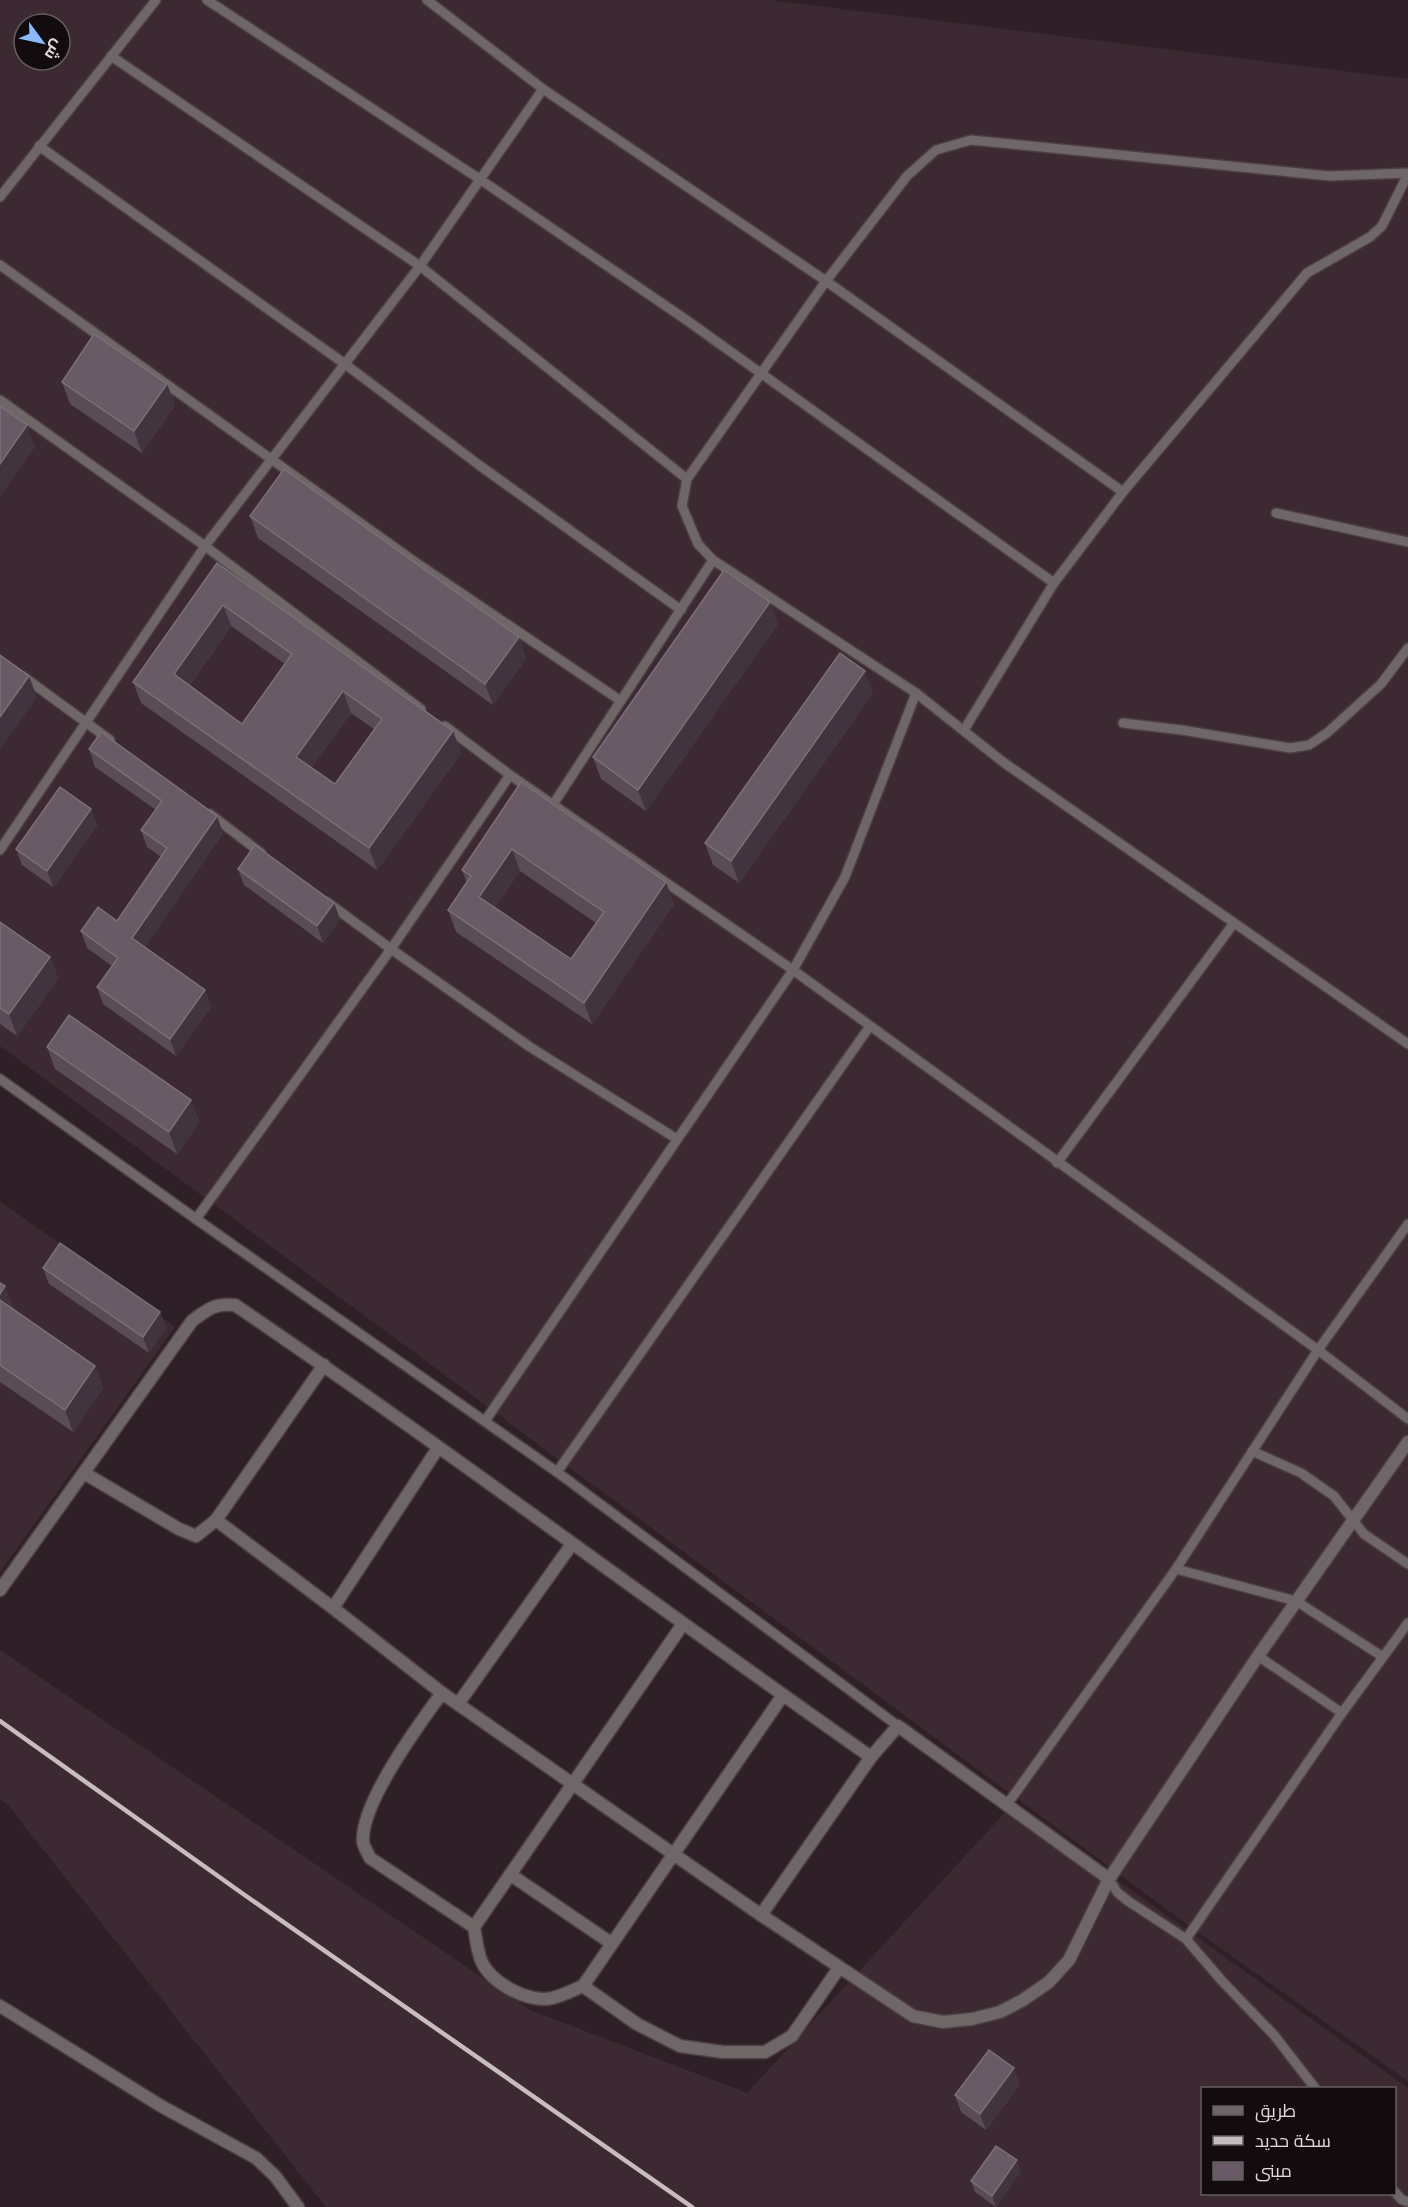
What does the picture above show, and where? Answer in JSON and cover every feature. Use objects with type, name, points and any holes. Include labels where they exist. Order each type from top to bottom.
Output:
[{"type":"street","points":[[0,1590],[192,1321],[204,1311],[220,1304],[236,1305],[324,1365],[683,1624],[871,1756]]},
{"type":"street","points":[[84,1473],[179,1529],[196,1536],[216,1520],[324,1365]]},
{"type":"street","points":[[216,1520],[442,1693],[761,1915],[913,2016],[943,2022],[972,2019],[1000,2012],[1049,1982],[1069,1960],[1109,1879],[1258,1656],[1408,1442]]},
{"type":"street","points":[[333,1608],[438,1448]]},
{"type":"street","points":[[458,1704],[572,1544]]},
{"type":"street","points":[[474,1927],[683,1624]]},
{"type":"street","points":[[442,1693],[397,1756],[369,1814],[363,1842],[370,1858],[474,1927],[481,1962],[501,1984],[533,1998],[552,1999],[583,1986],[783,1695]]},
{"type":"street","points":[[761,1915],[871,1756],[898,1726],[1109,1879]]},
{"type":"street","points":[[511,1875],[611,1943]]},
{"type":"street","points":[[583,1986],[637,2024],[680,2046],[723,2052],[765,2052],[792,2036],[839,1968]]},
{"type":"street","points":[[0,2007],[161,2106],[256,2158],[275,2176],[298,2207]]},
{"type":"lane","points":[[0,197],[156,0]]},
{"type":"lane","points":[[207,0],[481,180],[685,319],[1054,583]]},
{"type":"lane","points":[[427,0],[543,89],[826,281],[1123,492]]},
{"type":"lane","points":[[111,56],[420,266],[687,479]]},
{"type":"lane","points":[[0,850],[205,546],[420,266],[543,89]]},
{"type":"lane","points":[[964,730],[1054,583],[1123,492],[1307,273],[1370,237],[1382,226],[1408,173],[1329,176],[971,140],[936,150],[907,176],[826,281],[687,479],[682,506],[698,544],[713,560],[916,693],[1003,762],[1408,1044]]},
{"type":"lane","points":[[39,146],[345,364],[479,465],[681,610]]},
{"type":"lane","points":[[0,265],[415,562],[621,702]]},
{"type":"lane","points":[[0,400],[205,546],[510,775],[554,803],[793,970],[1318,1350],[1408,1419]]},
{"type":"lane","points":[[1276,513],[1408,542]]},
{"type":"lane","points":[[554,803],[713,560]]},
{"type":"lane","points":[[1123,723],[1182,730],[1290,748],[1309,745],[1327,733],[1381,684],[1408,648]]},
{"type":"lane","points":[[19,674],[114,743]]},
{"type":"lane","points":[[485,1421],[793,970],[845,877],[916,693]]},
{"type":"lane","points":[[196,1219],[391,949],[510,775]]},
{"type":"lane","points":[[200,807],[267,857]]},
{"type":"lane","points":[[315,892],[530,1047],[677,1139]]},
{"type":"lane","points":[[1057,1163],[1234,923]]},
{"type":"lane","points":[[557,1472],[870,1026]]},
{"type":"lane","points":[[0,1079],[557,1472],[898,1726]]},
{"type":"lane","points":[[1006,1806],[1176,1569],[1318,1350],[1408,1224]]},
{"type":"lane","points":[[1252,1451],[1301,1473],[1334,1496],[1364,1534],[1408,1564]]},
{"type":"lane","points":[[1176,1569],[1296,1602],[1383,1657]]},
{"type":"lane","points":[[1186,1939],[1342,1713],[1408,1623]]},
{"type":"lane","points":[[1258,1656],[1342,1713]]},
{"type":"lane","points":[[1109,1879],[1117,1892],[1128,1901],[1186,1939],[1222,1981],[1274,2035],[1314,2087]]},
{"type":"lane","points":[[1396,2192],[1401,2199],[1408,2202]]},
{"type":"shaded area","points":[[0,0],[770,0],[1408,79],[1408,2081],[1192,1928],[0,1046]]},
{"type":"shaded area","points":[[0,1201],[175,1327],[0,1572]]},
{"type":"shaded area","points":[[0,1650],[530,2010],[747,2093],[1012,1805],[1408,2088],[1408,2207],[326,2207],[8,1805],[0,1799]]},
{"type":"building","points":[[94,334],[167,384],[134,431],[62,382]]},
{"type":"building","points":[[0,406],[27,425],[0,464]]},
{"type":"building","points":[[284,469],[519,637],[485,684],[250,516]]},
{"type":"building","points":[[217,563],[453,731],[369,848],[133,682]],"holes":[[[223,605],[292,654],[242,724],[174,674]],[[343,691],[382,719],[335,784],[296,757]]]},
{"type":"building","points":[[724,570],[770,602],[638,790],[593,757]]},
{"type":"building","points":[[840,653],[865,671],[731,861],[705,843]]},
{"type":"building","points":[[0,655],[29,676],[0,717]]},
{"type":"building","points":[[101,732],[217,816],[132,938],[205,990],[170,1039],[97,987],[118,958],[81,931],[98,907],[117,921],[167,848],[141,830],[162,801],[89,749]]},
{"type":"building","points":[[521,782],[666,882],[584,1003],[448,910],[471,876],[462,870]],"holes":[[[512,849],[604,912],[571,959],[479,897]]]},
{"type":"building","points":[[60,787],[91,809],[47,871],[16,849]]},
{"type":"building","points":[[255,845],[334,903],[317,926],[238,869]]},
{"type":"building","points":[[0,922],[50,957],[9,1014],[0,1008]]},
{"type":"building","points":[[69,1015],[191,1100],[169,1132],[47,1047]]},
{"type":"building","points":[[60,1243],[160,1312],[143,1337],[43,1268]]},
{"type":"building","points":[[0,1283],[5,1286],[0,1294]]},
{"type":"building","points":[[0,1300],[95,1366],[65,1410],[0,1365]]},
{"type":"building","points":[[989,2050],[1014,2068],[980,2114],[955,2095]]},
{"type":"building","points":[[996,2146],[1017,2160],[992,2196],[971,2181]]},
{"type":"railway","points":[[0,1721],[246,1896],[692,2207]]}]
